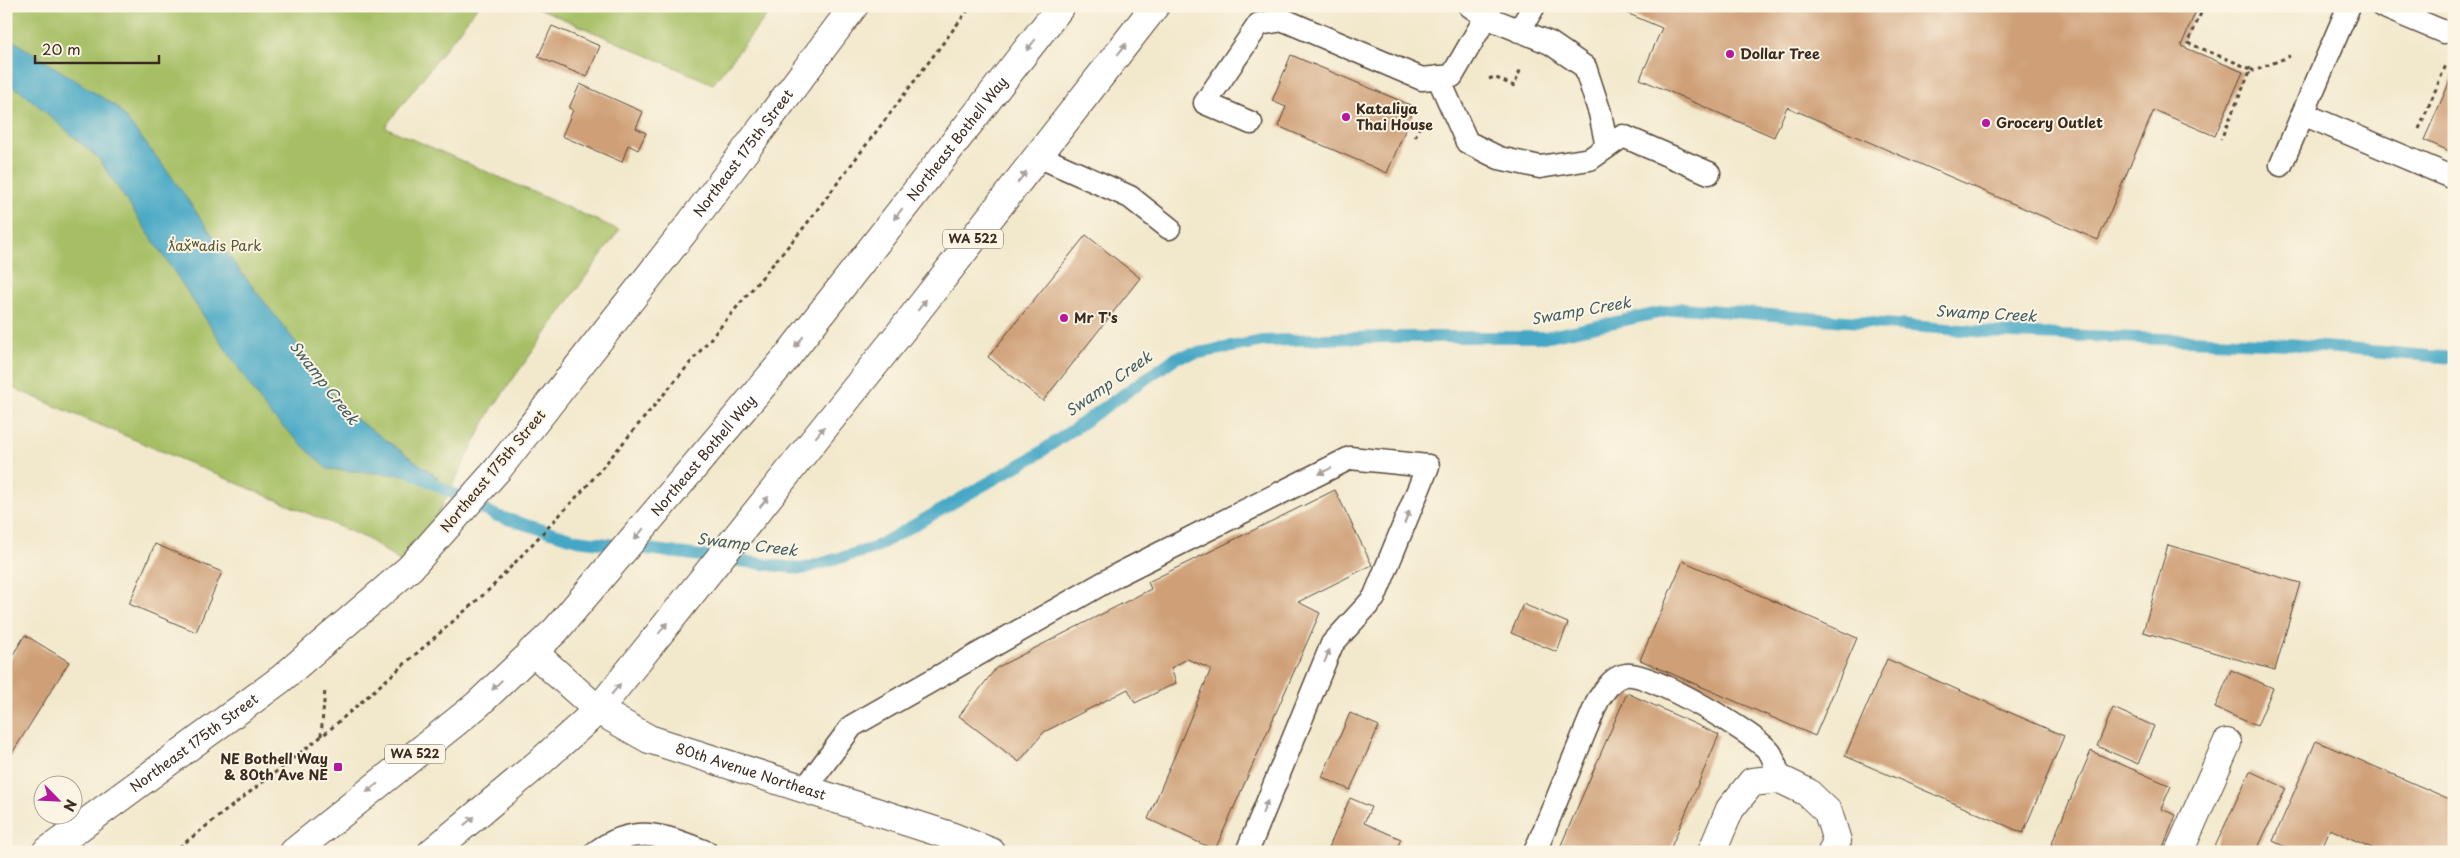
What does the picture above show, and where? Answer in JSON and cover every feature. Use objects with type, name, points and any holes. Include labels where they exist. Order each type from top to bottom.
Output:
[{"type":"main road","name":"Northeast 175th Street","points":[[46,852],[281,679],[410,568],[498,469],[690,224],[854,6]]},
{"type":"main road","name":"Northeast Bothell Way","points":[[294,852],[477,705],[556,630],[705,457],[786,358],[1060,6]]},
{"type":"main road","name":"WA 522","points":[[433,851],[598,710],[634,668],[671,617],[790,470],[1155,6]]},
{"type":"main road","name":"80th Avenue Northeast","points":[[532,651],[598,710],[649,739],[948,835],[991,852]]},
{"type":"main road","points":[[2179,852],[2227,743]]},
{"type":"main road","points":[[1712,852],[1730,809],[1752,782],[1780,780],[1807,792],[1828,812],[1837,841],[1832,852]]},
{"type":"lane","points":[[1519,31],[1534,6]]},
{"type":"lane","points":[[2281,165],[2349,6]]},
{"type":"lane","points":[[2382,6],[2444,32]]},
{"type":"lane","points":[[1251,123],[1206,103],[1259,24],[1284,20],[1422,79],[1452,76],[1478,12],[1550,44],[1584,67],[1600,113],[1607,147]]},
{"type":"lane","points":[[1438,77],[1467,142],[1499,158],[1540,167],[1590,159],[1623,136],[1709,173]]},
{"type":"lane","points":[[2303,114],[2454,178]]},
{"type":"lane","points":[[1038,156],[1130,197],[1168,228]]},
{"type":"lane","points":[[804,790],[852,726],[1119,574],[1350,458],[1428,466],[1374,598],[1332,644],[1247,852]]},
{"type":"lane","points":[[1535,852],[1598,700],[1612,680],[1627,675],[1648,680],[1702,706],[1756,740],[1771,754],[1780,780]]},
{"type":"lane","points":[[596,852],[609,842],[637,835],[663,835],[706,852]]},
{"type":"path","points":[[173,852],[327,732],[491,588],[586,487],[805,226],[971,6]]},
{"type":"path","points":[[2204,6],[2188,43],[2250,69],[2221,139]]},
{"type":"path","points":[[2406,158],[2448,61]]},
{"type":"green space","name":"ƛ̕ax̌ʷadis Park","points":[[6,6],[478,6],[385,127],[619,230],[491,410],[410,568],[366,538],[6,385]]},
{"type":"green space","points":[[534,6],[774,6],[713,84]]},
{"type":"water","points":[[6,36],[117,107],[169,173],[213,236],[312,363],[342,409],[439,478],[327,469],[267,411],[98,158],[22,92],[6,83]]},
{"type":"building","name":"Grocery Outlet","points":[[1610,6],[2198,6],[2181,46],[2243,72],[2215,136],[2154,110],[2098,240],[1787,107],[1774,137],[1640,79],[1662,28]]},
{"type":"building","points":[[552,26],[600,46],[587,77],[538,57]]},
{"type":"building","name":"Kataliya Thai House","points":[[1291,55],[1415,107],[1387,173],[1278,126],[1286,107],[1272,101]]},
{"type":"building","points":[[2454,72],[2454,153],[2424,140]]},
{"type":"building","points":[[580,84],[643,112],[636,128],[646,133],[638,150],[628,145],[622,162],[562,136],[573,110],[569,108]]},
{"type":"building","name":"Mr T's","points":[[1086,235],[1140,278],[1043,401],[988,357]]},
{"type":"building","points":[[1335,490],[1372,565],[1298,602],[1320,613],[1215,850],[1148,819],[1211,669],[1187,659],[1171,668],[1176,683],[1135,703],[1128,689],[1044,732],[1019,762],[959,716],[996,668],[1151,589],[1148,582]]},
{"type":"building","points":[[155,544],[222,572],[196,632],[129,604]]},
{"type":"building","points":[[2168,545],[2300,583],[2275,670],[2143,632]]},
{"type":"building","points":[[1683,561],[1857,638],[1815,736],[1640,660]]},
{"type":"building","points":[[1523,604],[1568,623],[1557,652],[1511,633]]},
{"type":"building","points":[[25,635],[69,662],[6,763],[6,666]]},
{"type":"building","points":[[1887,659],[2064,736],[2023,833],[1845,756]]},
{"type":"building","points":[[2231,670],[2273,688],[2257,726],[2215,708]]},
{"type":"building","points":[[1627,693],[1719,735],[1669,852],[1558,852]]},
{"type":"building","points":[[2113,708],[2154,726],[2138,764],[2097,746]]},
{"type":"building","points":[[1350,713],[1379,726],[1350,790],[1322,777]]},
{"type":"building","points":[[2316,741],[2454,801],[2454,852],[2381,852],[2330,829],[2320,852],[2296,852],[2273,841]]},
{"type":"building","points":[[2091,751],[2171,786],[2161,809],[2176,815],[2161,852],[2150,848],[2148,852],[2048,852]]},
{"type":"building","points":[[2250,771],[2286,788],[2256,852],[2213,851]]},
{"type":"building","points":[[1350,798],[1371,807],[1364,823],[1401,839],[1395,852],[1327,852]]},
{"type":"waterway","name":"Swamp Creek","points":[[405,469],[497,516],[577,540],[802,569],[874,548],[1035,456],[1177,357],[1263,341],[1384,337],[1545,337],[1682,308],[1987,332],[2288,344],[2454,358]]},
{"type":"place","name":"Dollar Tree","points":[[1730,54]]},
{"type":"place","name":"Kataliya Thai House","points":[[1346,117]]},
{"type":"place","name":"Grocery Outlet","points":[[1986,123]]},
{"type":"place","name":"Mr T's","points":[[1064,318]]},
{"type":"place","name":"NE Bothell Way & 80th Ave NE","points":[[338,767]]}]
